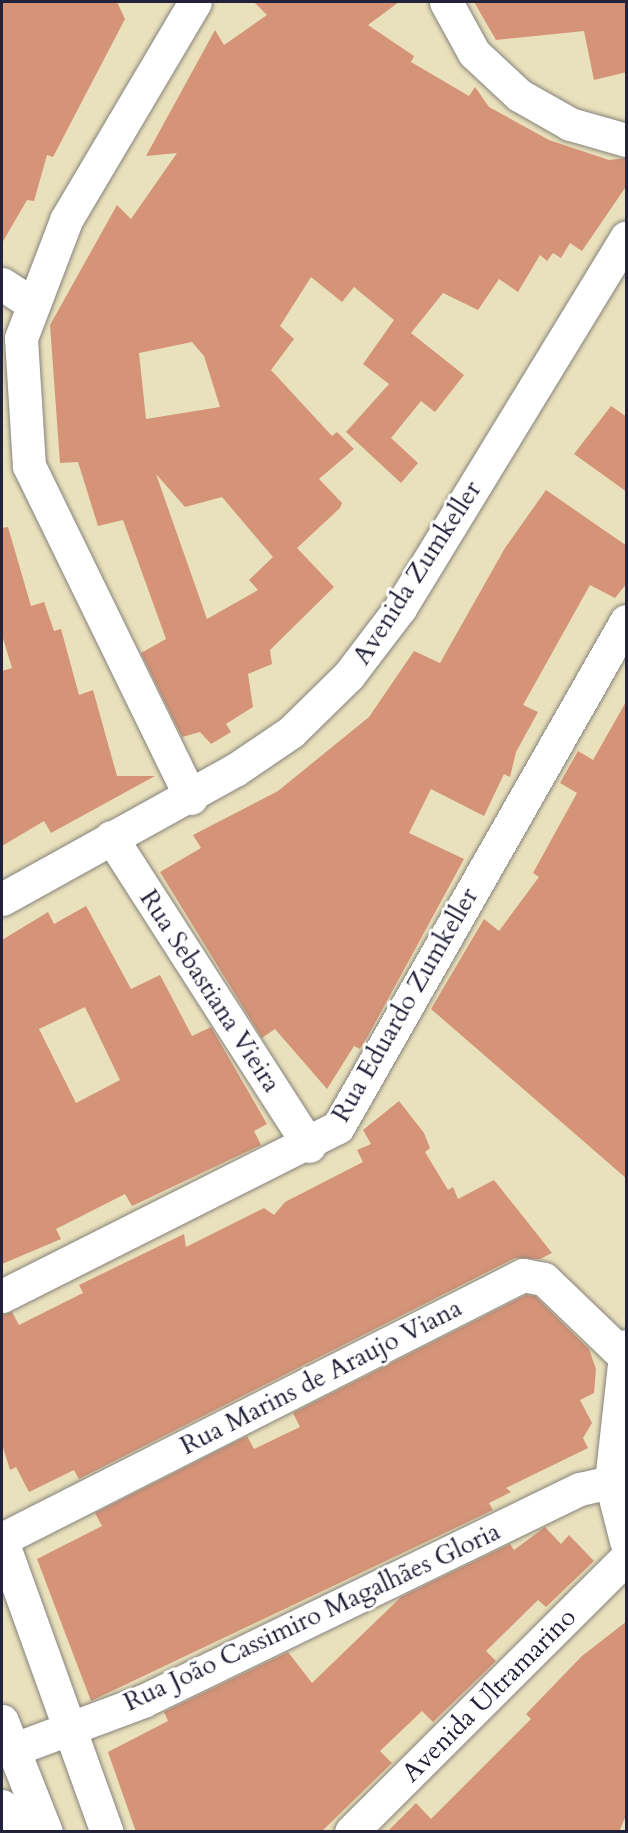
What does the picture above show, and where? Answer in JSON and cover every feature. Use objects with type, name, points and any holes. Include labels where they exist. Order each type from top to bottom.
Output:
[{"type":"street","points":[[191,798],[29,466],[21,338],[66,220],[195,2]]},
{"type":"street","points":[[446,2],[474,53],[519,95],[570,124],[627,140]]},
{"type":"street","name":"Avenida Zumkeller","points":[[2,899],[111,837],[191,798],[291,732],[349,675],[400,608],[627,238]]},
{"type":"street","points":[[2,284],[33,304]]},
{"type":"street","name":"Rua Eduardo Zumkeller","points":[[2,1296],[309,1146],[338,1127],[627,621]]},
{"type":"street","name":"Rua Sebastiana Vieira","points":[[111,837],[309,1146]]},
{"type":"street","name":"Rua Marins de Araujo Viana","points":[[2,1540],[523,1275],[544,1279],[625,1351]]},
{"type":"street","points":[[625,1351],[611,1482],[627,1541]]},
{"type":"street","name":"Rua João Cassimiro Magalhães Gloria","points":[[7,1735],[72,1728],[143,1701],[580,1490],[611,1482]]},
{"type":"street","points":[[2,1540],[72,1728],[107,1832]]},
{"type":"street","name":"Avenida Ultramarino","points":[[351,1832],[627,1558]]},
{"type":"street","points":[[7,1735],[46,1832]]},
{"type":"street","points":[[2,1806],[12,1832]]},
{"type":"building","points":[[2,2],[117,2],[125,19],[53,157],[47,155],[34,201],[27,200],[2,243]]},
{"type":"building","points":[[254,2],[399,2],[368,25],[414,56],[411,62],[469,96],[475,87],[489,107],[549,140],[609,160],[627,158],[627,185],[582,251],[570,243],[561,258],[553,253],[547,261],[540,255],[518,292],[499,279],[478,310],[443,293],[411,333],[464,375],[435,412],[421,401],[391,438],[418,463],[401,483],[346,432],[389,384],[363,364],[394,320],[354,287],[342,302],[311,277],[280,326],[294,339],[271,370],[332,436],[337,432],[354,449],[319,479],[342,503],[340,508],[297,548],[334,587],[270,650],[272,664],[248,674],[253,707],[226,724],[231,732],[211,744],[200,732],[182,737],[141,653],[166,639],[123,520],[98,526],[78,462],[60,463],[50,325],[117,205],[131,219],[177,153],[146,156],[215,30],[224,45],[267,15]],"holes":[[[192,342],[204,356],[220,407],[146,419],[139,353]],[[156,474],[185,507],[222,497],[273,557],[249,580],[258,590],[207,619]]]},
{"type":"building","points":[[474,2],[627,2],[627,72],[594,80],[584,31],[496,40]]},
{"type":"building","points":[[611,406],[627,417],[627,492],[574,454]]},
{"type":"building","points":[[546,490],[627,546],[627,583],[615,598],[590,585],[523,705],[538,712],[516,752],[510,777],[504,774],[484,816],[431,789],[409,833],[464,859],[369,1034],[360,1049],[354,1046],[327,1089],[275,1029],[262,1038],[160,872],[201,848],[193,835],[278,791],[369,717],[414,651],[440,663],[505,548]]},
{"type":"building","points":[[8,527],[31,606],[44,602],[54,631],[61,629],[79,695],[93,690],[117,776],[155,776],[51,833],[44,821],[2,846],[2,671],[12,668],[2,635],[2,528]]},
{"type":"building","points":[[627,700],[627,1179],[431,1009],[484,919],[499,931],[539,877],[533,873],[577,793],[560,783],[578,751],[593,760]]},
{"type":"building","points":[[86,906],[131,989],[160,975],[192,1036],[211,1027],[267,1124],[254,1131],[261,1145],[132,1206],[125,1194],[56,1229],[61,1239],[2,1264],[2,940],[48,912],[54,924]],"holes":[[[85,1007],[120,1080],[76,1103],[39,1029]]]},
{"type":"building","points":[[399,1101],[424,1133],[430,1148],[425,1152],[448,1190],[453,1187],[458,1199],[494,1180],[552,1253],[540,1259],[515,1258],[79,1479],[74,1470],[29,1492],[16,1467],[10,1470],[2,1444],[2,1315],[12,1312],[19,1325],[83,1293],[79,1285],[184,1234],[186,1247],[264,1208],[274,1215],[285,1202],[363,1162],[357,1150],[371,1144],[363,1130]]},
{"type":"building","points":[[526,1295],[535,1296],[589,1349],[596,1369],[594,1393],[580,1400],[592,1423],[583,1438],[588,1448],[506,1488],[511,1492],[489,1503],[493,1510],[91,1701],[37,1559],[102,1526],[95,1513],[247,1436],[254,1449],[300,1427],[293,1413]]},
{"type":"building","points":[[545,1527],[561,1544],[569,1535],[594,1561],[546,1607],[538,1600],[486,1651],[496,1661],[433,1722],[422,1711],[380,1751],[392,1763],[321,1832],[136,1832],[108,1752],[168,1721],[164,1712],[288,1652],[312,1683],[401,1597],[510,1544],[514,1550]]},
{"type":"building","points":[[627,1621],[627,1813],[619,1832],[387,1832],[416,1803],[431,1819],[531,1719],[526,1714],[582,1656]]}]
